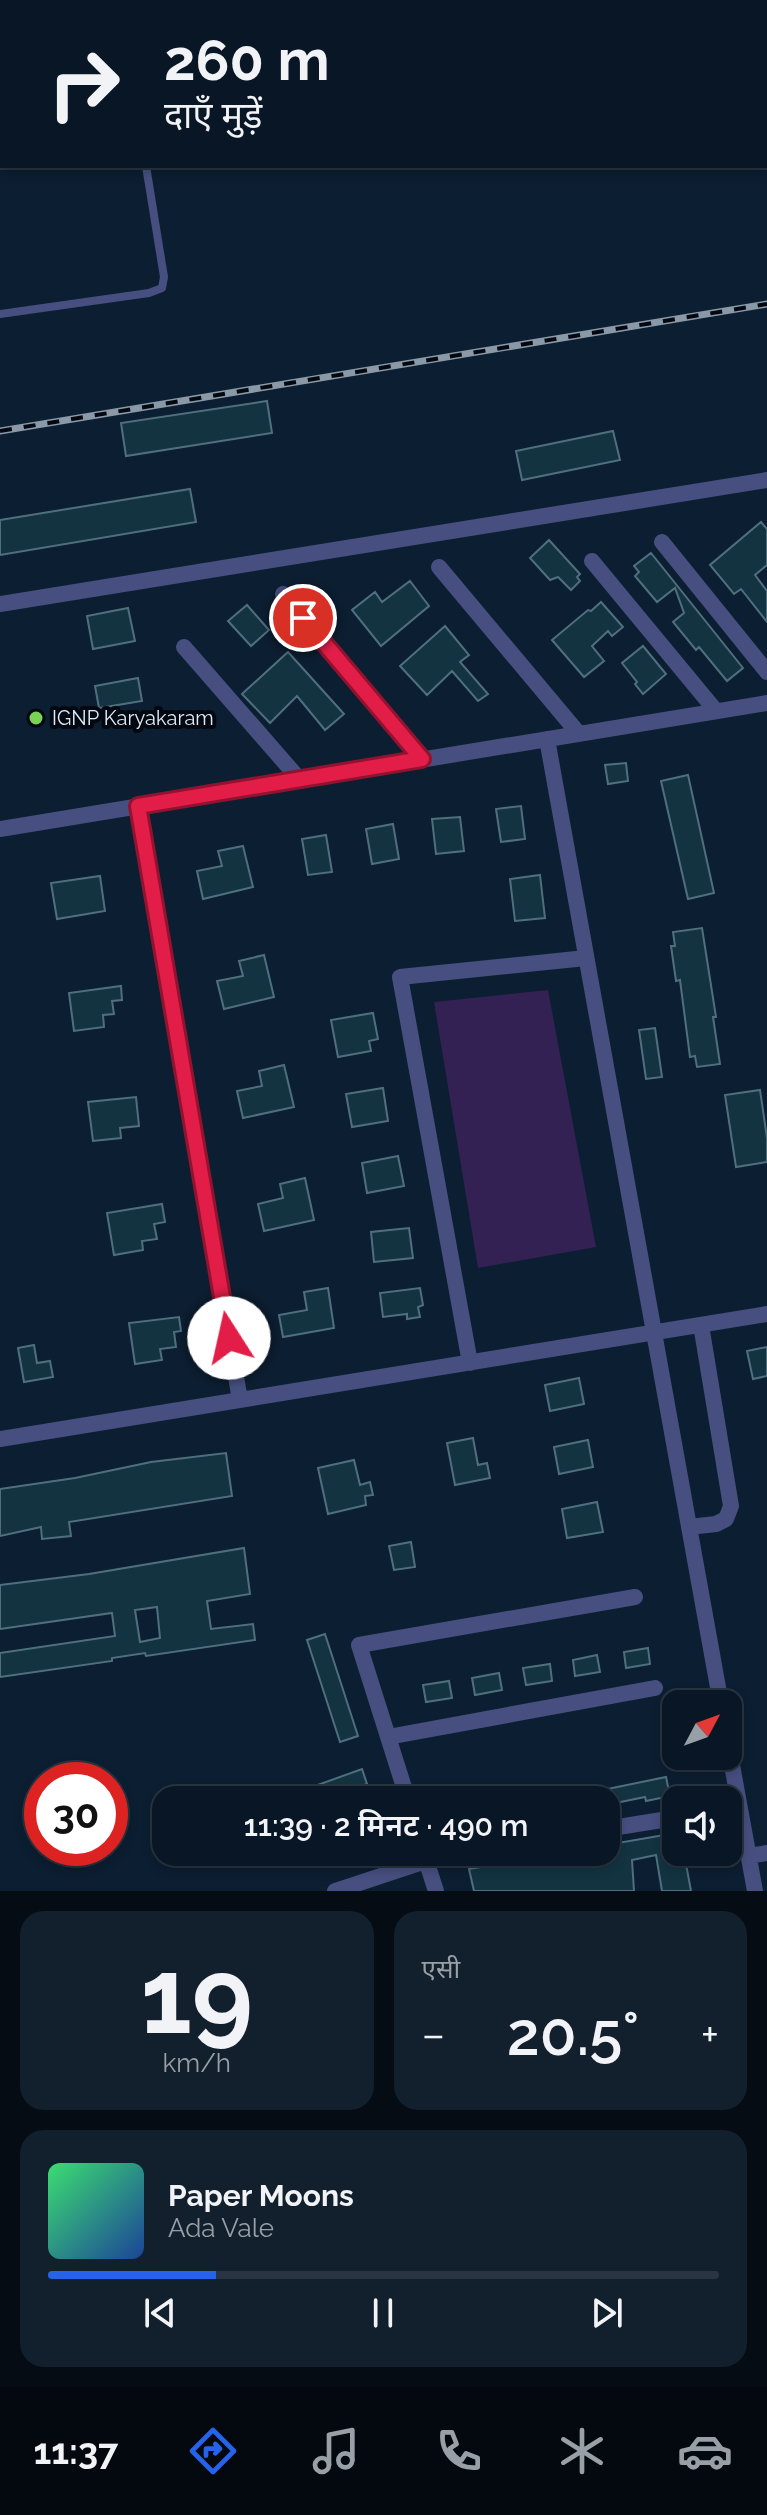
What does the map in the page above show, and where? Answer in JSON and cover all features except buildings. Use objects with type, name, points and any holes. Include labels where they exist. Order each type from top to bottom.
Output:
[{"type":"street","points":[[0,604],[767,480]]},
{"type":"street","points":[[662,542],[767,672]]},
{"type":"street","points":[[592,561],[716,711]]},
{"type":"street","points":[[439,567],[579,734]]},
{"type":"street","points":[[283,594],[422,759]]},
{"type":"street","points":[[184,647],[300,780]]},
{"type":"street","points":[[0,829],[767,703]]},
{"type":"street","points":[[547,739],[718,1690]]},
{"type":"street","points":[[138,806],[240,1400]]},
{"type":"street","points":[[470,1363],[400,977],[586,958]]},
{"type":"street","points":[[0,1439],[767,1314]]},
{"type":"street","points":[[689,1527],[716,1524],[726,1519],[731,1506],[701,1325]]},
{"type":"street","points":[[404,1786],[359,1645],[635,1597]]},
{"type":"street","points":[[388,1737],[655,1688]]},
{"type":"street","points":[[733,1770],[755,1891]]},
{"type":"street","points":[[620,1827],[662,1820]]},
{"type":"street","points":[[749,1856],[767,1853]]},
{"type":"street","points":[[335,1891],[399,1866]]},
{"type":"street","points":[[428,1866],[436,1891]]},
{"type":"lane","points":[[0,314],[149,293],[162,288],[164,277],[146,168]]},
{"type":"shaded area","points":[[548,990],[596,1247],[478,1268],[434,1002]]},
{"type":"railway","points":[[0,431],[767,304]]},
{"type":"place","name":"IGNP Karyakaram","points":[[36,718]]},
{"type":"route","points":[[229,1338],[138,806],[422,759],[303,618]]}]
